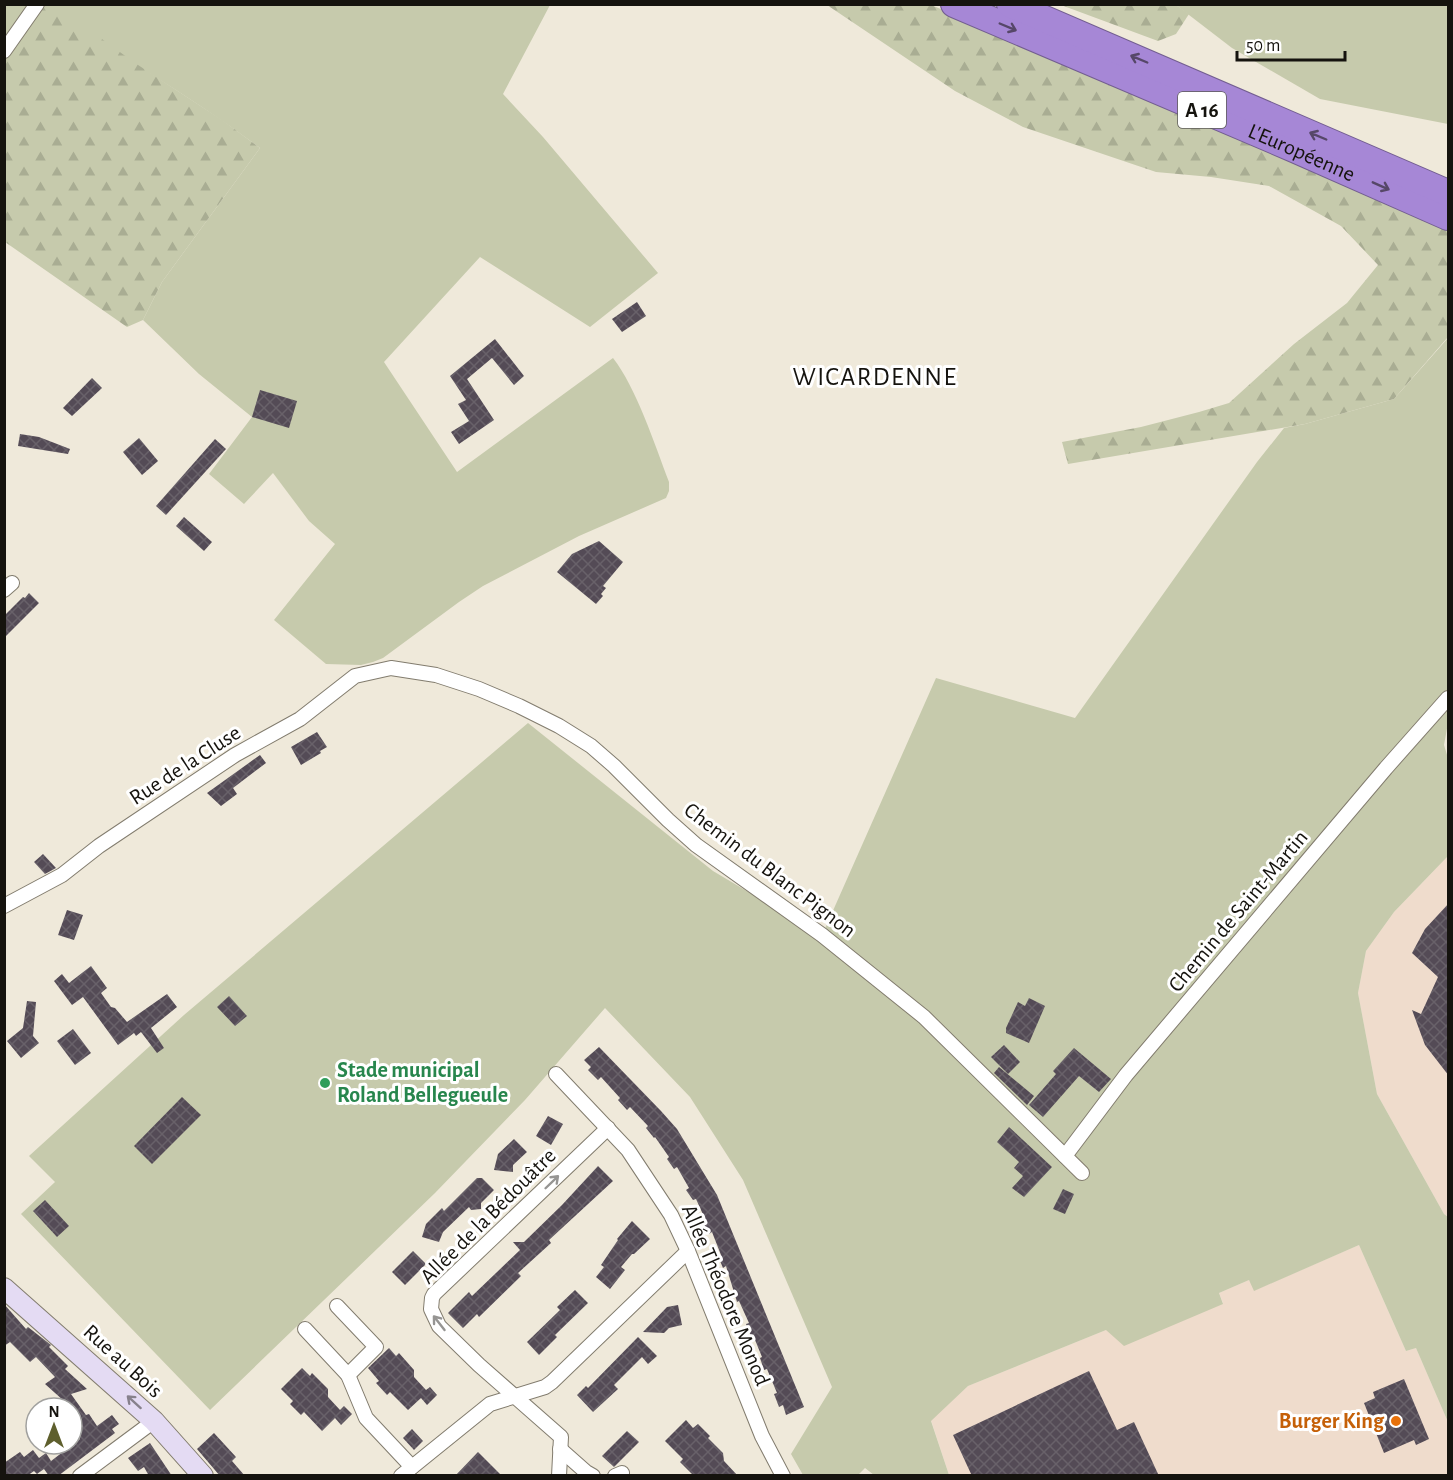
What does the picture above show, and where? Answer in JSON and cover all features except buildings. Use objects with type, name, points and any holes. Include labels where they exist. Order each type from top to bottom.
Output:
[{"type":"highway","name":"L'Européenne","points":[[954,4],[1449,217]]},
{"type":"highway","name":"L'Européenne","points":[[1010,4],[1449,193]]},
{"type":"main road","name":"Rue au Bois","points":[[4,1288],[154,1421],[203,1476]]},
{"type":"street","points":[[4,51],[37,4]]},
{"type":"street","name":"Rue de la Cluse","points":[[4,906],[62,875],[92,852],[235,755],[300,719],[352,678],[360,674],[391,668]]},
{"type":"street","name":"Chemin du Blanc Pignon","points":[[391,668],[436,675],[479,689],[538,715],[591,747],[614,766],[696,845],[828,939],[924,1017],[1082,1173]]},
{"type":"street","name":"Chemin de Saint-Martin","points":[[1065,1156],[1126,1075],[1386,768],[1449,698]]},
{"type":"street","name":"Allée Théodore Monod","points":[[556,1074],[628,1150],[671,1215],[688,1251],[769,1450],[783,1476]]},
{"type":"street","name":"Allée de la Bédouâtre","points":[[515,1395],[479,1365],[435,1320],[431,1309],[432,1299],[608,1128]]},
{"type":"street","points":[[305,1329],[348,1375],[366,1418],[406,1471],[490,1404],[545,1387],[552,1382],[688,1251]]},
{"type":"street","points":[[337,1306],[376,1347],[348,1375]]},
{"type":"street","points":[[515,1395],[561,1437],[559,1476]]},
{"type":"street","points":[[80,1476],[154,1421]]},
{"type":"street","points":[[560,1449],[593,1476]]},
{"type":"shaded area","points":[[1448,856],[1448,1217],[1444,1214],[1377,1094],[1358,993],[1366,951],[1394,912]]},
{"type":"shaded area","points":[[1359,1245],[1406,1351],[1416,1348],[1448,1422],[1448,1475],[949,1475],[931,1420],[968,1386],[1106,1330],[1223,1303],[1219,1293],[1249,1280],[1255,1290]]},
{"type":"green space","points":[[5,5],[550,5],[503,94],[543,137],[658,273],[590,327],[480,257],[384,362],[457,472],[613,358],[637,400],[651,434],[669,482],[666,498],[579,536],[483,586],[383,658],[361,665],[326,664],[274,620],[335,544],[309,521],[273,473],[244,504],[209,474],[252,417],[199,374],[143,320],[162,282],[260,148],[207,110],[152,75],[41,9],[5,66]]},
{"type":"green space","points":[[55,5],[135,63],[260,148],[162,282],[143,320],[127,327],[5,242],[4,66],[41,8]]},
{"type":"green space","points":[[827,5],[931,5],[1055,56],[1448,230],[1448,337],[1394,399],[1305,424],[1068,464],[1062,442],[1141,427],[1229,403],[1294,344],[1347,303],[1378,265],[1341,226],[1269,186],[1211,177],[1156,172],[1023,127],[955,91]]},
{"type":"green space","points":[[1061,5],[1176,5],[1189,14],[1176,34],[1158,41]]},
{"type":"green space","points":[[1176,5],[1448,5],[1448,124],[1320,99],[1232,48]]},
{"type":"green space","points":[[1448,338],[1448,723],[1444,745],[1448,758],[1448,856],[1394,912],[1366,951],[1358,993],[1377,1094],[1444,1214],[1448,1217],[1448,1422],[1416,1348],[1406,1351],[1359,1245],[1254,1291],[1249,1280],[1219,1293],[1223,1304],[1124,1346],[1106,1330],[968,1386],[931,1421],[949,1475],[874,1475],[865,1468],[858,1475],[803,1475],[791,1454],[832,1387],[743,1180],[690,1097],[605,1008],[525,1100],[435,1193],[210,1410],[21,1214],[55,1182],[29,1156],[184,1015],[528,723],[713,871],[782,912],[820,940],[936,678],[1075,718],[1257,462],[1284,428],[1394,399]]},
{"type":"place","name":"Stade municipal Roland Bellegueule","points":[[325,1083]]},
{"type":"place","name":"Burger King","points":[[1396,1421]]},
{"type":"district","name":"WICARDENNE","points":[[875,377]]}]
